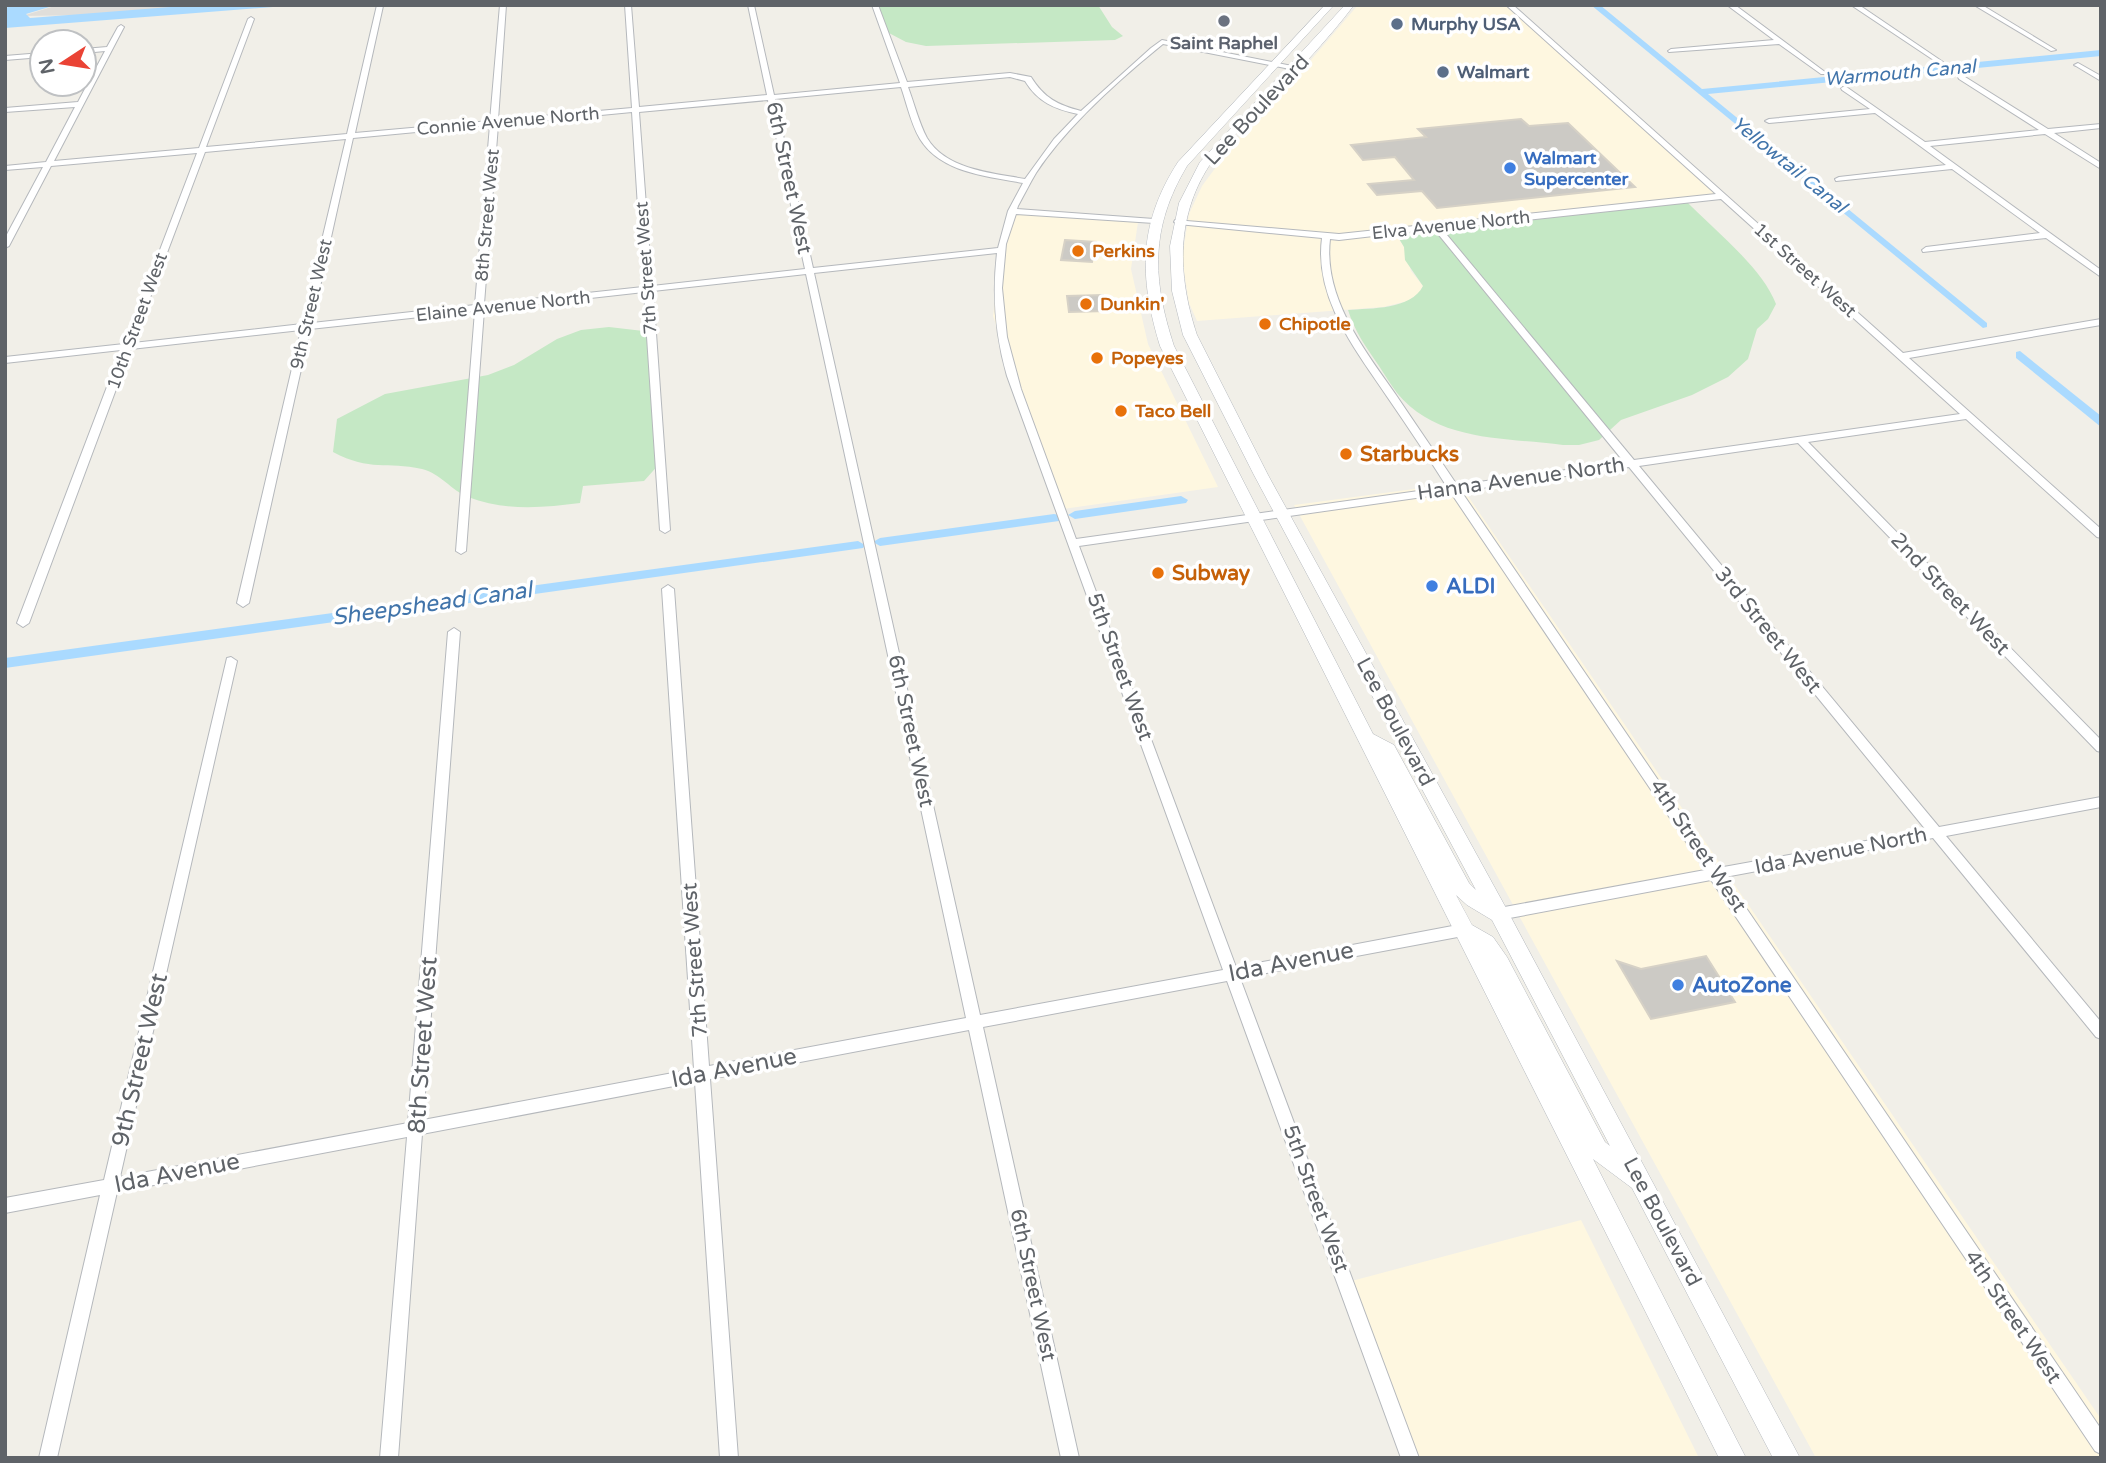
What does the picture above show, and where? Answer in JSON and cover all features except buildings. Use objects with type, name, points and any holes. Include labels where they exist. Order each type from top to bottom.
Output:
[{"type":"main road","name":"Lee Boulevard","points":[[1330,5],[1205,138],[1172,178],[1154,221],[1149,271],[1158,323],[1253,517],[1733,1458]]},
{"type":"main road","name":"Lee Boulevard","points":[[1350,5],[1205,163],[1187,194],[1178,222],[1175,271],[1185,323],[1282,513],[1499,914],[1787,1458]]},
{"type":"main road","points":[[1178,222],[1169,214],[1183,178],[1206,143],[1205,138]]},
{"type":"main road","points":[[1154,221],[1163,232],[1161,274],[1166,310],[1185,323]]},
{"type":"main road","points":[[1365,737],[1388,750],[1462,888],[1474,900],[1499,914]]},
{"type":"main road","points":[[1464,930],[1486,943],[1500,963],[1597,1149],[1641,1183]]},
{"type":"street","name":"8th Street West","points":[[461,551],[503,5]]},
{"type":"street","name":"7th Street West","points":[[628,5],[665,530]]},
{"type":"street","name":"6th Street West","points":[[751,5],[1070,1458]]},
{"type":"street","points":[[875,5],[923,137],[937,155],[970,170],[1026,181]]},
{"type":"street","name":"1st Street West","points":[[1509,5],[2101,535]]},
{"type":"street","points":[[1730,5],[1824,73]]},
{"type":"street","points":[[1854,5],[1940,62]]},
{"type":"street","points":[[1977,5],[2053,50]]},
{"type":"street","name":"9th Street West","points":[[243,603],[380,6]]},
{"type":"street","name":"10th Street West","points":[[23,623],[251,19]]},
{"type":"street","points":[[5,246],[121,27]]},
{"type":"street","points":[[1671,51],[1780,42]]},
{"type":"street","name":"5th Street West","points":[[1294,68],[1162,43],[1082,113],[1043,155],[1026,181],[1012,211],[1001,250],[998,282],[1002,339],[1026,416],[1410,1458]]},
{"type":"street","points":[[98,50],[108,49]]},
{"type":"street","points":[[5,58],[28,56]]},
{"type":"street","points":[[2078,65],[2101,79]]},
{"type":"street","name":"Connie Avenue North","points":[[5,168],[1010,75],[1028,79],[1035,93],[1049,104],[1082,113]]},
{"type":"street","points":[[1962,77],[2101,167]]},
{"type":"street","points":[[1845,88],[2101,274]]},
{"type":"street","points":[[5,110],[80,104]]},
{"type":"street","points":[[1769,121],[1875,111]]},
{"type":"street","points":[[1922,145],[2101,126]]},
{"type":"street","points":[[1839,179],[1952,167]]},
{"type":"street","name":"Elva Avenue North","points":[[1178,222],[1326,236],[1357,236],[1723,195]]},
{"type":"street","points":[[1012,211],[1154,221]]},
{"type":"street","name":"3rd Street West","points":[[1436,227],[2101,1033]]},
{"type":"street","points":[[1926,250],[2047,235]]},
{"type":"street","name":"4th Street West","points":[[1326,236],[1326,277],[1338,310],[1357,345],[2101,1445]]},
{"type":"street","name":"Elaine Avenue North","points":[[5,360],[1001,250]]},
{"type":"street","points":[[1901,356],[1986,343],[2042,329],[2101,322]]},
{"type":"street","name":"Hanna Avenue North","points":[[1074,543],[1968,416]]},
{"type":"street","name":"2nd Street West","points":[[1800,439],[2101,748]]},
{"type":"street","name":"7th Street West","points":[[668,589],[729,1458]]},
{"type":"street","name":"8th Street West","points":[[389,1458],[454,632]]},
{"type":"street","name":"9th Street West","points":[[48,1458],[231,661]]},
{"type":"street","name":"Ida Avenue North","points":[[1499,914],[2101,802]]},
{"type":"street","name":"Ida Avenue","points":[[5,1206],[1464,930]]},
{"type":"shaded area","points":[[58,5],[216,5],[89,15],[22,16]]},
{"type":"shaded area","points":[[1358,5],[1510,5],[1723,196],[1395,233],[1404,247],[1411,271],[1423,286],[1419,293],[1408,301],[1383,307],[1197,321],[1189,303],[1182,258],[1189,214],[1202,186],[1236,140],[1257,123]]},
{"type":"shaded area","points":[[1017,210],[1138,222],[1131,269],[1148,344],[1218,487],[1056,510],[1041,457],[993,316],[1003,240]]},
{"type":"shaded area","points":[[1459,483],[2101,1419],[2101,1458],[1816,1458],[1294,505]]},
{"type":"shaded area","points":[[1581,1220],[1699,1458],[1408,1458],[1344,1283]]},
{"type":"green space","points":[[877,5],[1098,5],[1112,27],[1123,36],[1115,40],[926,46],[906,42],[887,32]]},
{"type":"green space","points":[[1685,200],[1748,262],[1760,276],[1776,304],[1768,319],[1757,329],[1748,359],[1728,377],[1692,395],[1621,420],[1599,440],[1579,445],[1563,445],[1496,438],[1474,435],[1432,421],[1397,393],[1361,339],[1348,310],[1400,304],[1417,294],[1423,286],[1405,260],[1404,247],[1395,232]]},
{"type":"green space","points":[[609,327],[652,332],[661,462],[644,481],[583,486],[580,503],[537,507],[495,505],[468,497],[435,474],[422,469],[368,464],[333,452],[337,419],[385,394],[488,375],[514,365],[557,339],[581,330]]},
{"type":"water","points":[[15,5],[56,5],[26,14],[30,18],[196,5],[298,5],[5,28],[5,8]]},
{"type":"waterway","name":"Yellowtail Canal","points":[[1595,5],[1700,92]]},
{"type":"waterway","name":"Warmouth Canal","points":[[1700,92],[2101,53]]},
{"type":"waterway","name":"Yellowtail Canal","points":[[1700,92],[1983,325]]},
{"type":"waterway","name":"Yellowtail Canal","points":[[2020,355],[2101,423]]},
{"type":"waterway","name":"Sheepshead Canal","points":[[1075,515],[1181,500]]},
{"type":"waterway","name":"Sheepshead Canal","points":[[880,542],[1054,518]]},
{"type":"waterway","name":"Sheepshead Canal","points":[[5,663],[858,545]]},
{"type":"place","name":"Saint Raphel","points":[[1224,21]]},
{"type":"place","name":"Murphy USA","points":[[1397,24]]},
{"type":"place","name":"Walmart","points":[[1443,72]]},
{"type":"place","name":"Walmart Supercenter","points":[[1510,168]]},
{"type":"place","name":"Perkins","points":[[1078,251]]},
{"type":"place","name":"Dunkin'","points":[[1086,304]]},
{"type":"place","name":"Chipotle","points":[[1265,324]]},
{"type":"place","name":"Popeyes","points":[[1097,358]]},
{"type":"place","name":"Taco Bell","points":[[1121,411]]},
{"type":"place","name":"Starbucks","points":[[1346,454]]},
{"type":"place","name":"Subway","points":[[1158,573]]},
{"type":"place","name":"ALDI","points":[[1432,586]]},
{"type":"place","name":"AutoZone","points":[[1678,985]]}]
